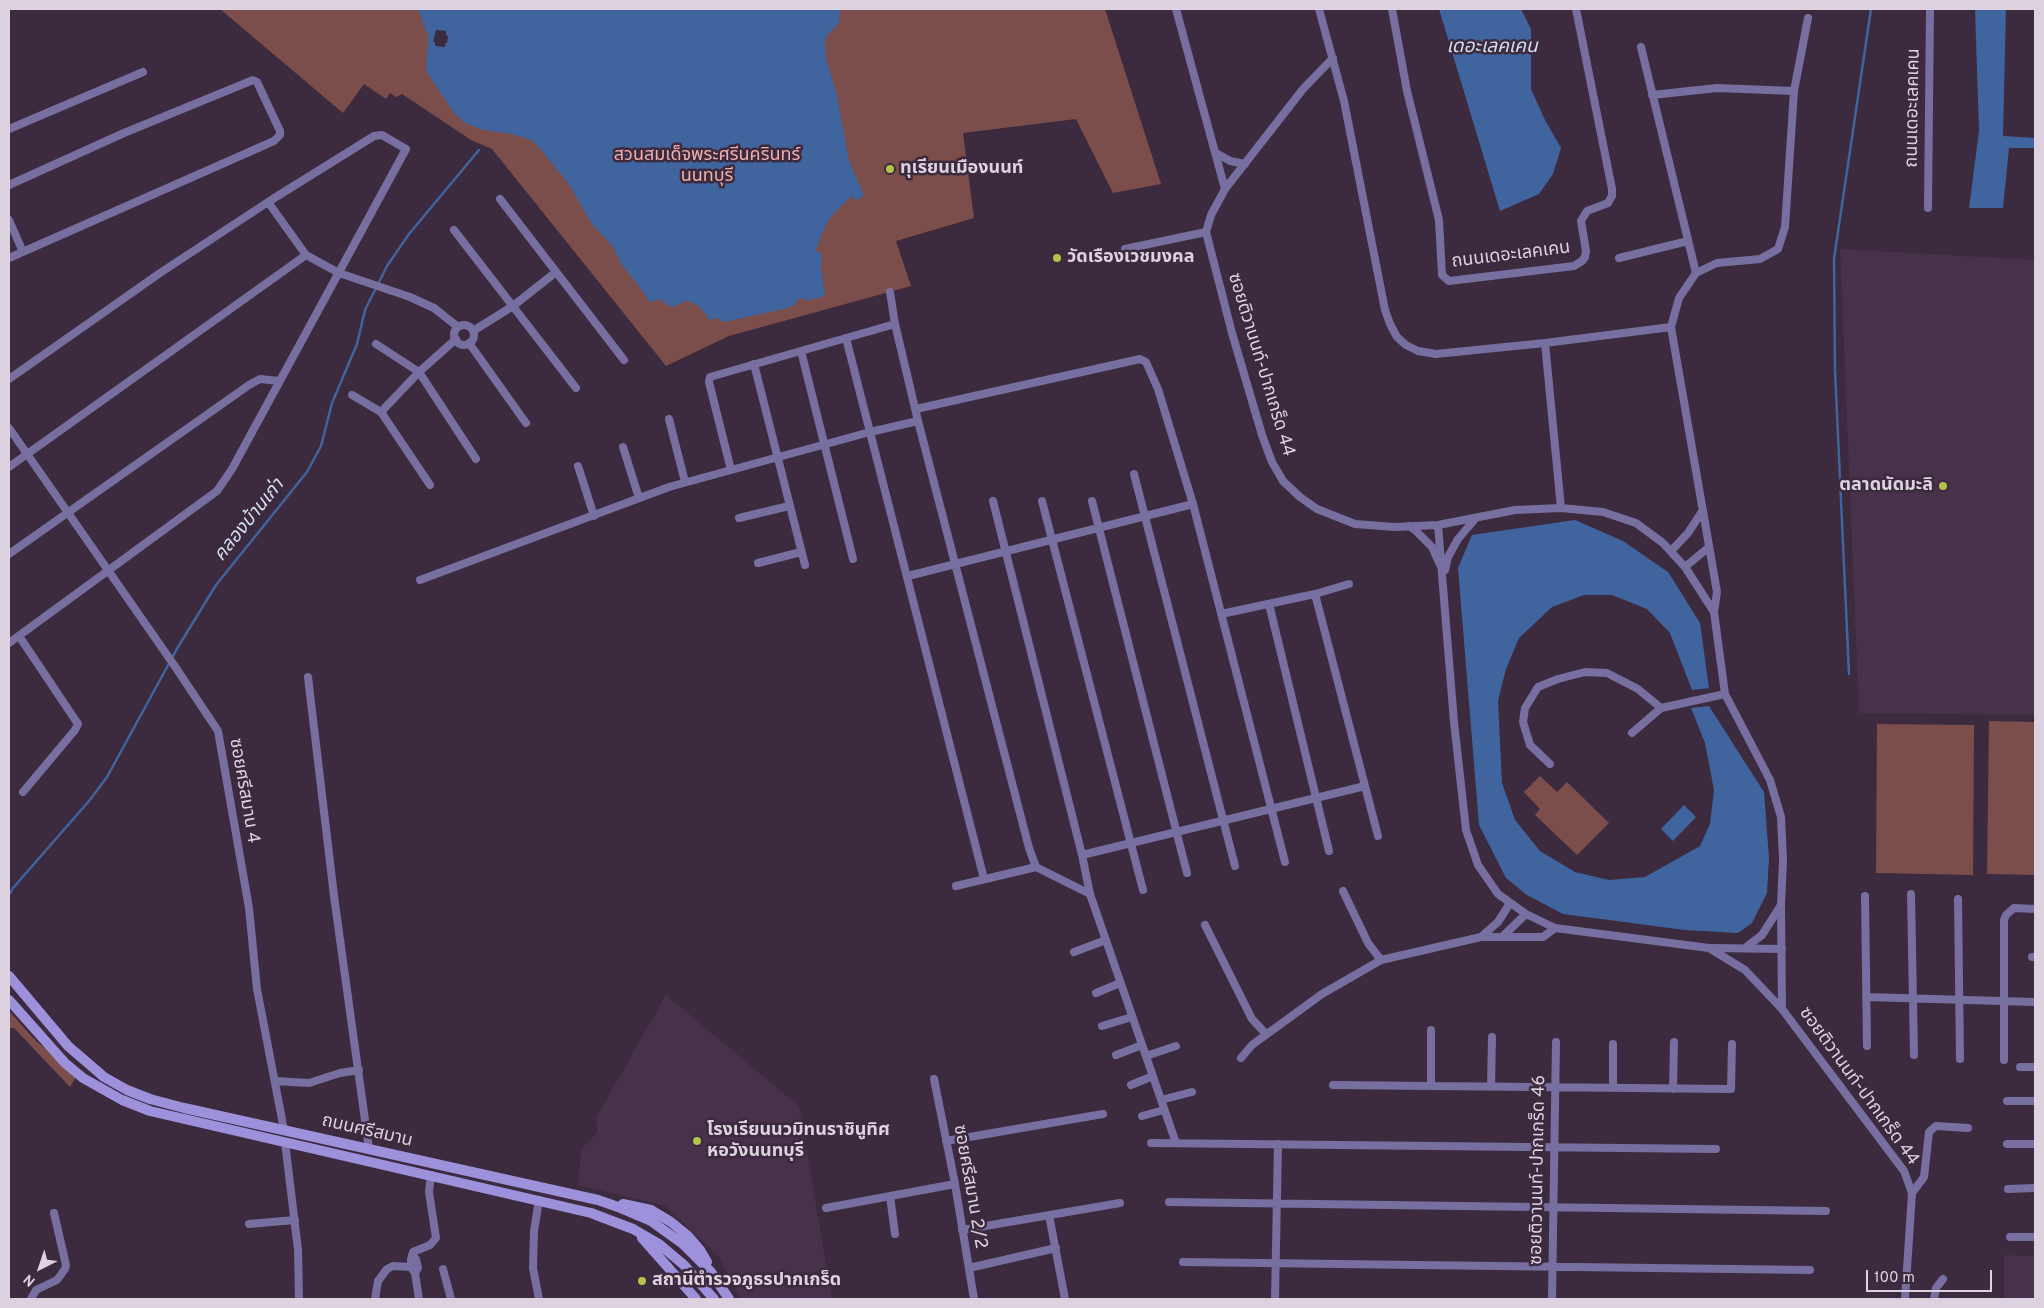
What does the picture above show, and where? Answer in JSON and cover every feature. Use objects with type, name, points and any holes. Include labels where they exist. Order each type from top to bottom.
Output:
[{"type":"main road","name":"ถนนศรีสมาน","points":[[9,976],[68,1046],[86,1064],[112,1082],[150,1099],[598,1200],[637,1206],[660,1215],[688,1236],[700,1250],[711,1272],[729,1299]]},
{"type":"main road","name":"ถนนศรีสมาน","points":[[9,1000],[65,1063],[83,1078],[114,1096],[150,1111],[591,1213],[633,1229],[672,1254],[696,1276],[714,1299]]},
{"type":"main road","points":[[633,1229],[696,1299]]},
{"type":"street","points":[[1176,9],[1225,189]]},
{"type":"street","points":[[1318,9],[1344,101],[1385,310],[1390,324],[1398,337],[1418,351],[1436,354],[1545,343],[1671,327]]},
{"type":"street","name":"ถนนเดอะเลคเคน","points":[[1392,9],[1406,83],[1439,220],[1442,275],[1449,282],[1574,266],[1582,261],[1584,257],[1586,251],[1581,221],[1587,211],[1608,203],[1612,196],[1612,189],[1576,9]]},
{"type":"street","name":"ถนนเดอะเลคเคน","points":[[1928,208],[1930,9]]},
{"type":"street","points":[[1714,612],[1717,592],[1671,327],[1679,298],[1696,273],[1717,263],[1760,259],[1778,249],[1785,227],[1794,91],[1808,18]]},
{"type":"street","points":[[1640,47],[1696,273]]},
{"type":"street","points":[[1124,249],[1206,232],[1211,215],[1225,189],[1303,89],[1333,58]]},
{"type":"street","points":[[9,129],[143,72]]},
{"type":"street","points":[[9,185],[253,80],[257,82],[280,131],[280,136],[274,140],[9,258]]},
{"type":"street","points":[[1652,95],[1717,88],[1794,91]]},
{"type":"street","points":[[9,379],[160,273],[268,202],[374,136],[382,135],[406,149],[232,469],[216,491],[9,643]]},
{"type":"street","points":[[1216,153],[1224,159],[1245,164]]},
{"type":"street","points":[[500,199],[624,360]]},
{"type":"street","points":[[268,202],[306,255],[339,273],[410,297],[434,308],[458,327]]},
{"type":"street","points":[[9,220],[23,252]]},
{"type":"street","points":[[454,230],[576,388]]},
{"type":"street","name":"ซอยติวานนท์-ปากเกร็ด 44","points":[[1206,232],[1232,332],[1262,435],[1272,462],[1284,481],[1300,497],[1317,509],[1355,524],[1409,526],[1438,525],[1515,510],[1561,508],[1603,512],[1636,523],[1663,543],[1685,567],[1714,612],[1725,694],[1770,780],[1781,816],[1783,860],[1781,905],[1782,1009],[1904,1171],[1912,1192],[1905,1299]]},
{"type":"street","points":[[1619,258],[1688,241]]},
{"type":"street","points":[[9,467],[306,255]]},
{"type":"street","points":[[473,331],[513,306],[556,272]]},
{"type":"street","points":[[890,292],[895,324],[918,421],[1029,848],[1036,867]]},
{"type":"street","points":[[731,470],[709,379],[712,376],[895,324]]},
{"type":"street","points":[[467,325],[473,331],[474,338],[469,343],[462,344],[454,335],[458,327],[467,325]]},
{"type":"street","points":[[846,338],[984,879]]},
{"type":"street","points":[[381,412],[419,372],[456,339]]},
{"type":"street","points":[[469,343],[526,423]]},
{"type":"street","points":[[1545,343],[1561,508]]},
{"type":"street","points":[[376,344],[419,372],[476,459]]},
{"type":"street","points":[[801,351],[854,559]]},
{"type":"street","points":[[916,409],[1144,360],[1158,389],[1193,504],[1285,862]]},
{"type":"street","points":[[754,364],[776,458],[805,566]]},
{"type":"street","points":[[9,554],[249,385],[260,379],[279,381]]},
{"type":"street","points":[[352,395],[381,412],[430,485]]},
{"type":"street","points":[[669,420],[685,482]]},
{"type":"street","points":[[420,580],[685,482],[824,444],[918,421]]},
{"type":"street","name":"ซอยศรีสมาน 4","points":[[9,428],[174,665],[219,735],[249,908],[257,989],[284,1130]]},
{"type":"street","points":[[623,447],[639,498]]},
{"type":"street","points":[[578,466],[594,516]]},
{"type":"street","points":[[1134,474],[1235,866]]},
{"type":"street","points":[[993,501],[1082,854],[1090,894],[1176,1143]]},
{"type":"street","points":[[1042,501],[1143,890]]},
{"type":"street","points":[[1092,501],[1187,873]]},
{"type":"street","points":[[908,576],[1193,504]]},
{"type":"street","points":[[739,518],[789,506]]},
{"type":"street","points":[[1671,552],[1688,533],[1703,510]]},
{"type":"street","points":[[1444,574],[1448,557],[1458,538],[1475,519]]},
{"type":"street","points":[[1438,525],[1444,574],[1454,722],[1466,830],[1478,865],[1498,894],[1526,914],[1555,928],[1709,948],[1782,949]]},
{"type":"street","points":[[1409,526],[1432,547],[1444,574]]},
{"type":"street","points":[[1685,567],[1709,547]]},
{"type":"street","points":[[758,562],[801,552]]},
{"type":"street","points":[[1221,614],[1315,594],[1349,584]]},
{"type":"street","points":[[1315,594],[1378,836]]},
{"type":"street","points":[[1268,604],[1329,851]]},
{"type":"street","points":[[19,636],[78,724],[24,792]]},
{"type":"street","points":[[1550,764],[1530,745],[1522,722],[1525,708],[1538,687],[1558,679],[1586,672],[1607,673],[1638,689],[1661,708]]},
{"type":"street","points":[[308,677],[334,896],[369,1149]]},
{"type":"street","points":[[1632,732],[1661,708],[1725,694]]},
{"type":"street","points":[[1082,854],[1365,786]]},
{"type":"street","points":[[956,886],[1036,867],[1090,894]]},
{"type":"street","points":[[1343,891],[1368,942],[1380,960]]},
{"type":"street","points":[[1911,894],[1914,1055]]},
{"type":"street","points":[[1865,896],[1867,1046]]},
{"type":"street","points":[[1958,899],[1960,1059]]},
{"type":"street","points":[[1481,937],[1498,922],[1510,903]]},
{"type":"street","points":[[1745,948],[1762,934],[1781,905]]},
{"type":"street","points":[[2004,1060],[2004,920],[2006,915],[2014,908],[2035,908]]},
{"type":"street","points":[[1502,937],[1526,914]]},
{"type":"street","points":[[1205,925],[1252,1019],[1266,1034]]},
{"type":"street","points":[[1241,1058],[1252,1045],[1322,994],[1380,960],[1481,937],[1543,937],[1555,928]]},
{"type":"street","points":[[1074,952],[1106,940]]},
{"type":"street","points":[[1709,948],[1745,970],[1782,1009]]},
{"type":"street","points":[[1096,993],[1120,982]]},
{"type":"street","points":[[1866,997],[2035,1002]]},
{"type":"street","points":[[1102,1026],[1132,1017]]},
{"type":"street","points":[[1431,1030],[1431,1086]]},
{"type":"street","points":[[1491,1086],[1492,1037]]},
{"type":"street","name":"ซอยติวานนท์-ปากเกร็ด 46","points":[[1552,1299],[1556,1042]]},
{"type":"street","points":[[1673,1089],[1674,1042]]},
{"type":"street","points":[[1613,1044],[1613,1088]]},
{"type":"street","points":[[1333,1085],[1731,1089],[1732,1044]]},
{"type":"street","points":[[1116,1055],[1142,1045]]},
{"type":"street","points":[[1146,1056],[1176,1046]]},
{"type":"street","points":[[2020,1067],[2035,1067]]},
{"type":"street","points":[[275,1081],[309,1083],[340,1073],[359,1070]]},
{"type":"street","points":[[1131,1085],[1153,1076]]},
{"type":"street","name":"ซอยศรีสมาน 2/2","points":[[934,1079],[955,1184],[974,1299]]},
{"type":"street","points":[[1161,1100],[1192,1092]]},
{"type":"street","points":[[2007,1100],[2035,1101]]},
{"type":"street","points":[[1142,1116],[1164,1110]]},
{"type":"street","points":[[946,1142],[1102,1114]]},
{"type":"street","points":[[1912,1192],[1924,1177],[1929,1132],[1936,1126],[1968,1128]]},
{"type":"street","points":[[285,1142],[298,1254],[299,1299]]},
{"type":"street","points":[[1151,1143],[1716,1149]]},
{"type":"street","points":[[1275,1299],[1278,1144]]},
{"type":"street","points":[[2007,1144],[2035,1144]]},
{"type":"street","points":[[376,1299],[378,1281],[387,1269],[393,1266],[413,1270],[418,1268],[416,1259],[412,1255],[413,1252],[430,1245],[436,1238],[429,1192],[431,1175]]},
{"type":"street","points":[[826,1208],[955,1184]]},
{"type":"street","points":[[2008,1189],[2035,1188]]},
{"type":"street","points":[[890,1196],[895,1234]]},
{"type":"street","points":[[539,1200],[534,1231],[533,1268],[539,1299]]},
{"type":"street","points":[[1169,1202],[1826,1211]]},
{"type":"street","points":[[962,1230],[1120,1203]]},
{"type":"street","points":[[31,1299],[36,1290],[57,1280],[65,1269],[66,1265],[54,1212]]},
{"type":"street","points":[[1049,1215],[1065,1299]]},
{"type":"street","points":[[249,1224],[294,1220]]},
{"type":"street","points":[[2010,1236],[2035,1237]]},
{"type":"street","points":[[969,1268],[1056,1248]]},
{"type":"street","points":[[1183,1262],[1810,1270]]},
{"type":"street","points":[[443,1269],[450,1299]]},
{"type":"street","points":[[413,1270],[419,1299]]},
{"type":"street","points":[[1934,1299],[1936,1288],[1943,1279]]},
{"type":"shaded area","name":"ตลาดนัดมะลิ","points":[[1840,249],[2035,260],[2035,715],[1859,713]]},
{"type":"shaded area","name":"โรงเรียนนวมิทนราชินูทิศ หอวังนนทบุรี","points":[[666,995],[799,1106],[832,1299],[740,1299],[719,1257],[665,1206],[578,1185],[581,1149],[597,1133],[597,1116]]},
{"type":"shaded area","points":[[2004,1255],[2035,1256],[2035,1299],[2004,1299]]},
{"type":"green space","name":"สวนสมเด็จพระศรีนครินทร์ นนทบุรี","points":[[220,9],[1105,9],[1161,184],[1113,193],[1076,119],[963,133],[974,218],[896,241],[911,286],[729,336],[666,366],[492,149],[471,140],[402,94],[396,97],[390,93],[386,99],[364,84],[343,113]]},
{"type":"green space","points":[[1989,721],[2035,722],[2035,875],[1987,874]]},
{"type":"green space","points":[[1877,724],[1974,725],[1973,875],[1876,873]]},
{"type":"green space","points":[[1540,776],[1557,792],[1567,782],[1609,823],[1577,855],[1535,815],[1540,809],[1524,792]]},
{"type":"green space","points":[[9,1011],[36,1041],[76,1077],[70,1087],[14,1028],[9,1028]]},
{"type":"water","name":"สวนสมเด็จพระศรีนครินทร์ นนทบุรี","points":[[418,9],[840,9],[839,23],[826,37],[826,58],[837,96],[849,161],[864,195],[856,201],[852,196],[844,203],[829,219],[820,238],[816,251],[822,254],[821,268],[825,296],[806,301],[805,298],[796,300],[796,304],[788,308],[724,322],[717,318],[710,320],[701,308],[691,302],[686,301],[673,307],[660,299],[652,302],[649,301],[622,265],[613,247],[592,224],[568,183],[537,145],[531,140],[512,134],[483,130],[465,123],[454,113],[426,71],[428,36]]},
{"type":"water","name":"เดอะเลคเคน","points":[[1439,9],[1521,9],[1531,29],[1531,89],[1545,120],[1561,148],[1553,174],[1539,194],[1500,211]]},
{"type":"water","points":[[1975,9],[2006,9],[2003,136],[2035,138],[2035,148],[2009,148],[2003,208],[1969,208],[1979,131]]},
{"type":"water","points":[[1575,520],[1623,541],[1668,572],[1700,623],[1709,688],[1692,690],[1670,633],[1647,609],[1612,595],[1584,595],[1552,607],[1519,638],[1506,669],[1498,701],[1502,783],[1515,820],[1540,851],[1575,872],[1609,880],[1645,877],[1700,846],[1710,824],[1714,790],[1705,743],[1691,708],[1709,706],[1764,792],[1769,858],[1767,893],[1752,923],[1738,933],[1685,930],[1563,914],[1527,895],[1506,878],[1479,825],[1458,568],[1472,535]]},
{"type":"water","points":[[1684,805],[1696,817],[1673,841],[1661,829]]},
{"type":"pier","points":[[436,30],[446,31],[448,36],[445,47],[435,46],[435,42],[433,42]]},
{"type":"waterway","points":[[1849,674],[1835,370],[1834,259],[1871,9]]},
{"type":"waterway","name":"คลองบ้านเก่า","points":[[9,895],[107,777],[178,647],[216,585],[307,472],[321,446],[332,403],[357,344],[365,310],[387,266],[409,234],[479,150]]},
{"type":"place","name":"ทุเรียนเมืองนนท์","points":[[890,169]]},
{"type":"place","name":"วัดเรืองเวชมงคล","points":[[1057,258]]},
{"type":"place","name":"ตลาดนัดมะลิ","points":[[1943,486]]},
{"type":"place","name":"โรงเรียนนวมิทนราชินูทิศ หอวังนนทบุรี","points":[[697,1141]]},
{"type":"place","name":"สถานีตำรวจภูธรปากเกร็ด","points":[[642,1281]]}]
